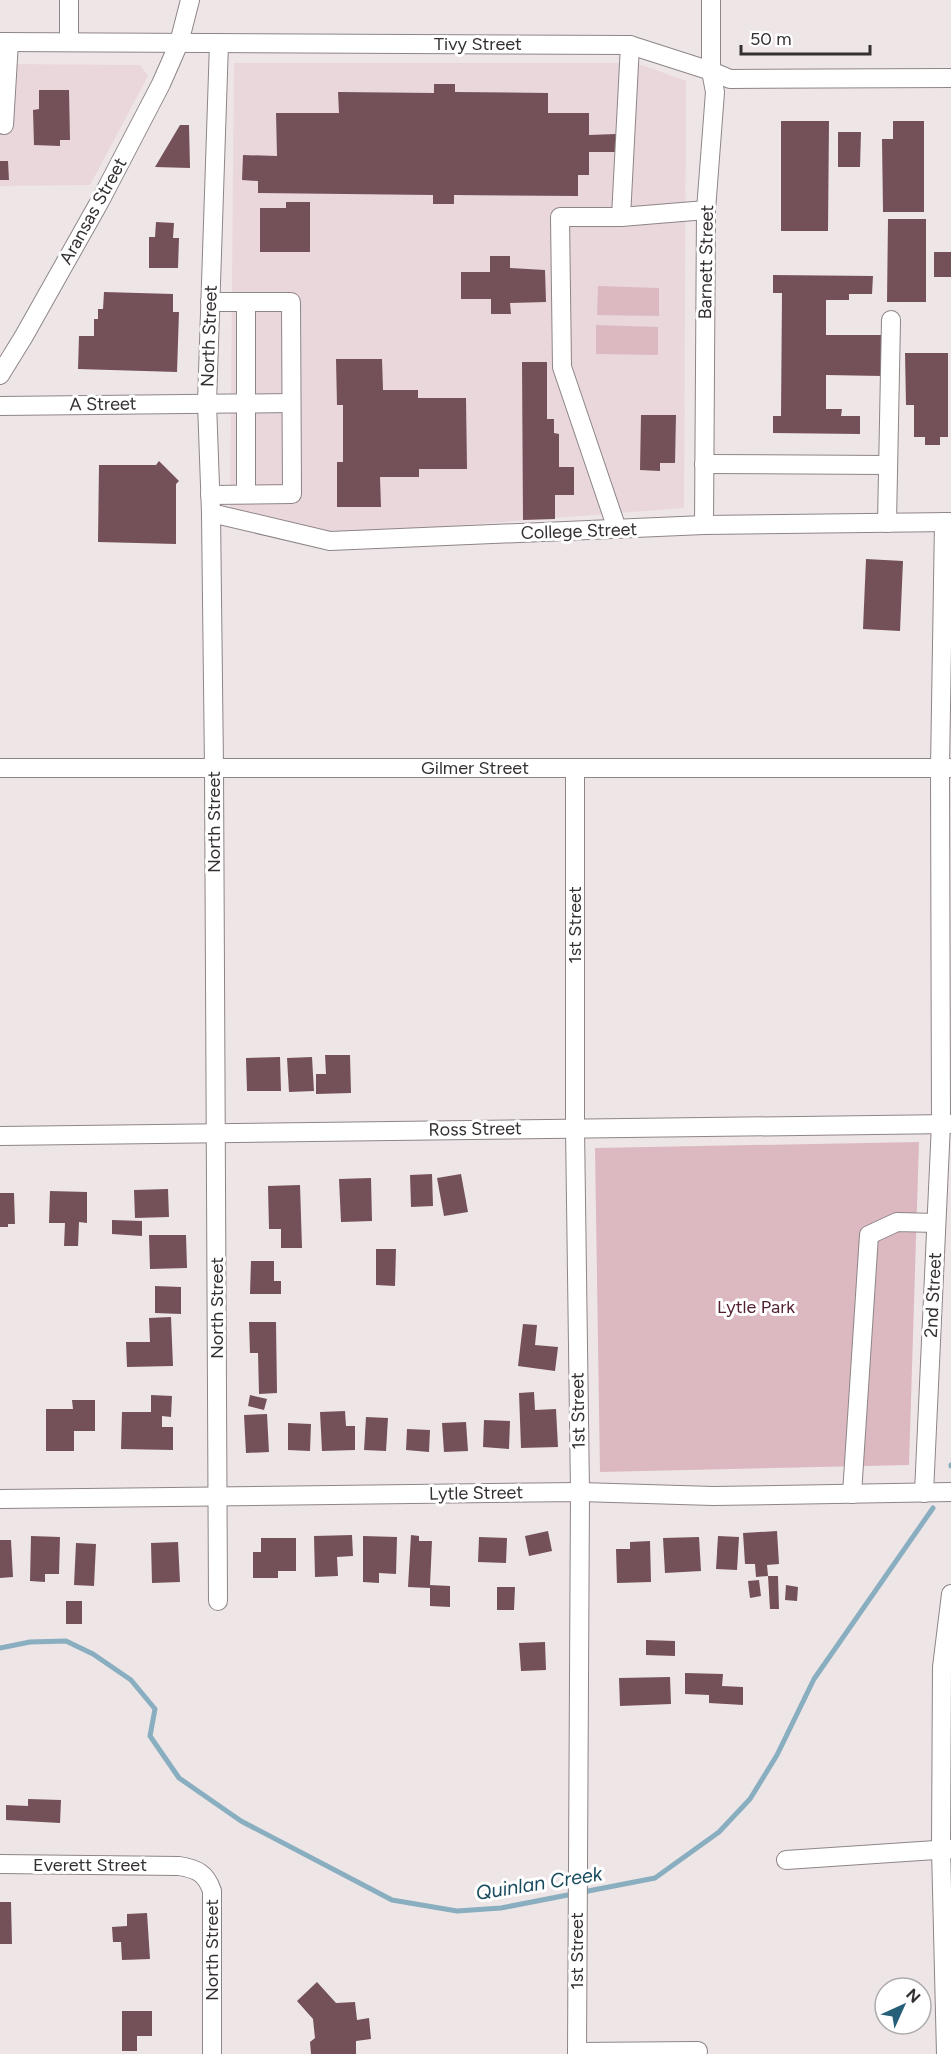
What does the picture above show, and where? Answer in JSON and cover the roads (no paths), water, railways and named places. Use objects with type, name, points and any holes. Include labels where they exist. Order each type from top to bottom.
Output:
[{"type":"street","points":[[69,0],[69,42]]},
{"type":"street","points":[[179,43],[190,0]]},
{"type":"street","name":"Barnett Street","points":[[704,525],[706,210],[715,92],[711,71],[711,0]]},
{"type":"street","points":[[4,42],[4,125]]},
{"type":"street","name":"Tivy Street","points":[[4,42],[630,45],[730,79],[951,78]]},
{"type":"street","name":"Aransas Street","points":[[0,375],[100,201],[161,84],[179,43]]},
{"type":"street","name":"North Street","points":[[218,1601],[214,768],[211,513],[207,403],[219,43]]},
{"type":"street","points":[[621,217],[630,45]]},
{"type":"street","points":[[617,529],[562,366],[560,217],[621,217],[706,210]]},
{"type":"street","points":[[210,302],[291,302],[292,494],[210,495]]},
{"type":"street","points":[[246,302],[246,494]]},
{"type":"street","points":[[887,523],[891,320]]},
{"type":"street","name":"A Street","points":[[0,406],[291,402]]},
{"type":"street","points":[[704,464],[888,465]]},
{"type":"street","name":"College Street","points":[[211,513],[330,541],[704,525],[948,522]]},
{"type":"street","name":"2nd Street","points":[[924,1493],[936,1223],[946,1124],[945,768],[948,522]]},
{"type":"street","name":"Gilmer Street","points":[[0,768],[945,768]]},
{"type":"street","name":"1st Street","points":[[574,768],[575,1128],[580,1492],[577,2053]]},
{"type":"street","name":"Ross Street","points":[[0,1136],[946,1124]]},
{"type":"street","points":[[852,1494],[869,1236],[897,1222],[936,1223]]},
{"type":"street","name":"Lytle Street","points":[[0,1499],[580,1492],[713,1496],[951,1492]]},
{"type":"street","points":[[943,2052],[946,1848],[942,1667],[951,1594]]},
{"type":"street","points":[[786,1860],[946,1848]]},
{"type":"street","name":"Everett Street","points":[[0,1864],[179,1866]]},
{"type":"street","name":"North Street","points":[[179,1866],[197,1869],[208,1880],[212,1891],[212,2054]]},
{"type":"street","points":[[577,2053],[698,2051]]},
{"type":"waterway","name":"Quinlan Creek","points":[[0,1648],[30,1642],[66,1641],[93,1654],[131,1680],[155,1709],[150,1736],[179,1778],[241,1821],[392,1900],[457,1911],[501,1908],[655,1878],[719,1832],[750,1799],[777,1755],[814,1679],[933,1508]]},
{"type":"park label","name":"Lytle Park","points":[[756,1307]]}]
